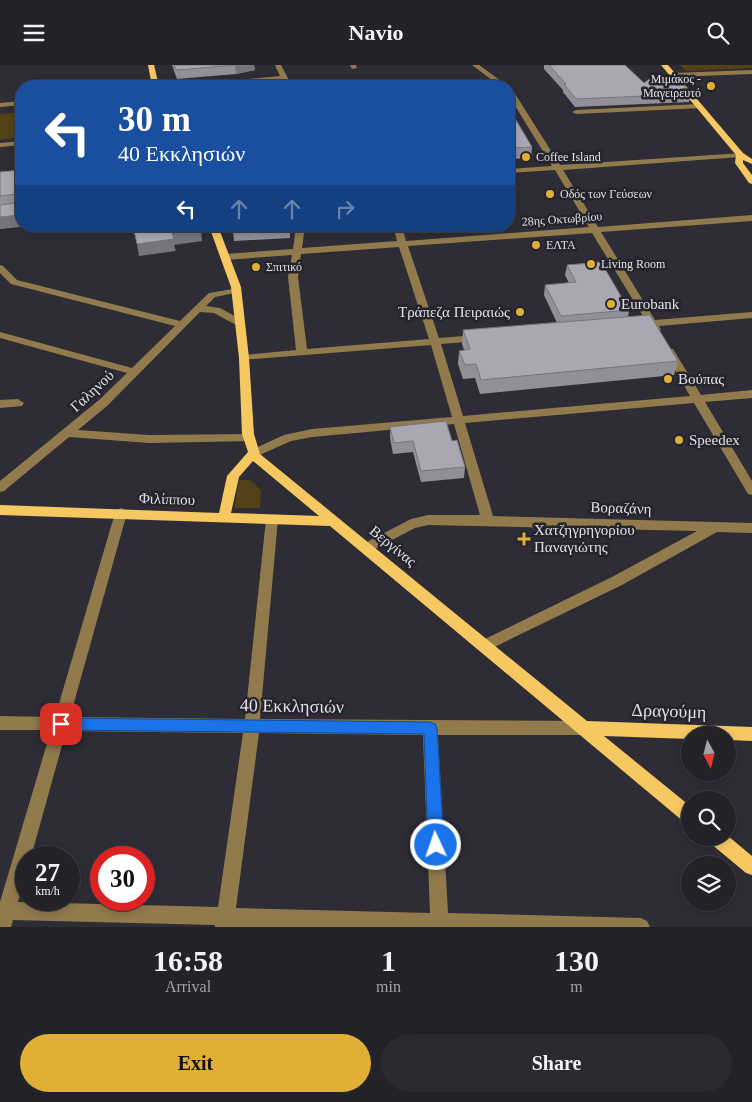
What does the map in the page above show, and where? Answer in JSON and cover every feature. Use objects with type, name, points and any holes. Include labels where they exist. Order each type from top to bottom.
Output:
[{"type":"main road","points":[[151,65],[155,80]]},
{"type":"main road","points":[[664,65],[740,155],[752,162]]},
{"type":"main road","points":[[740,155],[739,163],[752,181]]},
{"type":"main road","points":[[215,232],[233,275],[236,290],[244,358],[248,438],[253,454],[233,476],[224,517]]},
{"type":"main road","name":"Βεργίνας","points":[[253,454],[681,809]]},
{"type":"main road","name":"Φιλίππου","points":[[0,510],[332,521]]},
{"type":"main road","name":"Δραγούμη","points":[[584,728],[752,733]]},
{"type":"main road","points":[[727,846],[752,867]]},
{"type":"street","points":[[278,65],[286,80]]},
{"type":"street","points":[[475,65],[496,80]]},
{"type":"street","points":[[673,75],[752,72]]},
{"type":"street","points":[[255,80],[285,77]]},
{"type":"street","points":[[515,102],[557,168],[752,491]]},
{"type":"street","points":[[0,105],[15,104]]},
{"type":"street","points":[[576,112],[699,106]]},
{"type":"street","points":[[0,145],[15,144]]},
{"type":"street","points":[[515,171],[740,155]]},
{"type":"street","name":"28ης Οκτωβρίου","points":[[225,257],[752,218]]},
{"type":"street","points":[[300,232],[293,284],[302,353]]},
{"type":"street","points":[[399,232],[435,342],[488,520]]},
{"type":"street","points":[[0,268],[14,282],[182,325]]},
{"type":"street","name":"Γαληνού","points":[[0,488],[98,407],[212,295],[236,290]]},
{"type":"street","points":[[198,309],[216,310],[240,323]]},
{"type":"street","points":[[622,326],[752,315]]},
{"type":"street","points":[[0,335],[135,372]]},
{"type":"street","points":[[244,358],[484,338]]},
{"type":"street","points":[[253,454],[288,438],[300,435],[752,394]]},
{"type":"street","points":[[0,403],[18,403]]},
{"type":"street","points":[[68,433],[149,439],[248,438]]},
{"type":"street","points":[[121,513],[61,724],[3,916],[225,922],[641,927]]},
{"type":"street","points":[[225,922],[252,726],[272,519]]},
{"type":"street","name":"Βοραζάνη","points":[[366,548],[417,522],[488,520],[752,528]]},
{"type":"street","points":[[484,646],[609,585],[714,527]]},
{"type":"street","name":"40 Εκκλησιών","points":[[0,723],[584,728]]},
{"type":"street","points":[[430,728],[440,925]]},
{"type":"shaded area","points":[[680,65],[752,65],[752,68],[686,71]]},
{"type":"shaded area","points":[[15,113],[15,138],[0,140],[0,114]]},
{"type":"shaded area","points":[[239,480],[250,480],[261,490],[260,508],[234,508]]},
{"type":"building","points":[[174,65],[236,65],[176,70]]},
{"type":"building","points":[[549,65],[625,65],[644,83],[651,78],[676,75],[691,94],[576,99]]},
{"type":"building","points":[[515,118],[532,147],[515,148]]},
{"type":"building","points":[[15,171],[15,194],[0,196],[0,172]]},
{"type":"building","points":[[15,203],[15,216],[0,217],[0,205]]},
{"type":"building","points":[[134,232],[179,232],[172,233],[174,239],[137,244]]},
{"type":"building","points":[[601,262],[629,310],[561,316],[545,285],[576,282],[567,265]]},
{"type":"building","points":[[650,315],[678,361],[481,380],[476,364],[465,365],[459,351],[470,349],[463,330]]},
{"type":"building","points":[[446,421],[452,441],[457,440],[465,467],[421,471],[413,441],[394,443],[390,427]]},
{"type":"place","name":"Μιμάκος - Μαγειρευτό","points":[[711,86]]},
{"type":"place","name":"Coffee Island","points":[[526,157]]},
{"type":"place","name":"Οδός των Γεύσεων","points":[[550,194]]},
{"type":"place","name":"ΕΛΤΑ","points":[[536,245]]},
{"type":"place","name":"Living Room","points":[[591,264]]},
{"type":"place","name":"Σπιτικό","points":[[256,267]]},
{"type":"place","name":"Eurobank","points":[[611,304]]},
{"type":"place","name":"Τράπεζα Πειραιώς","points":[[520,312]]},
{"type":"place","name":"Βούπας","points":[[668,379]]},
{"type":"place","name":"Speedex","points":[[679,440]]},
{"type":"place","name":"Χατζηγρηγορίου Παναγιώτης","points":[[524,539]]},
{"type":"route","points":[[61,724],[430,728],[436,845]]}]
